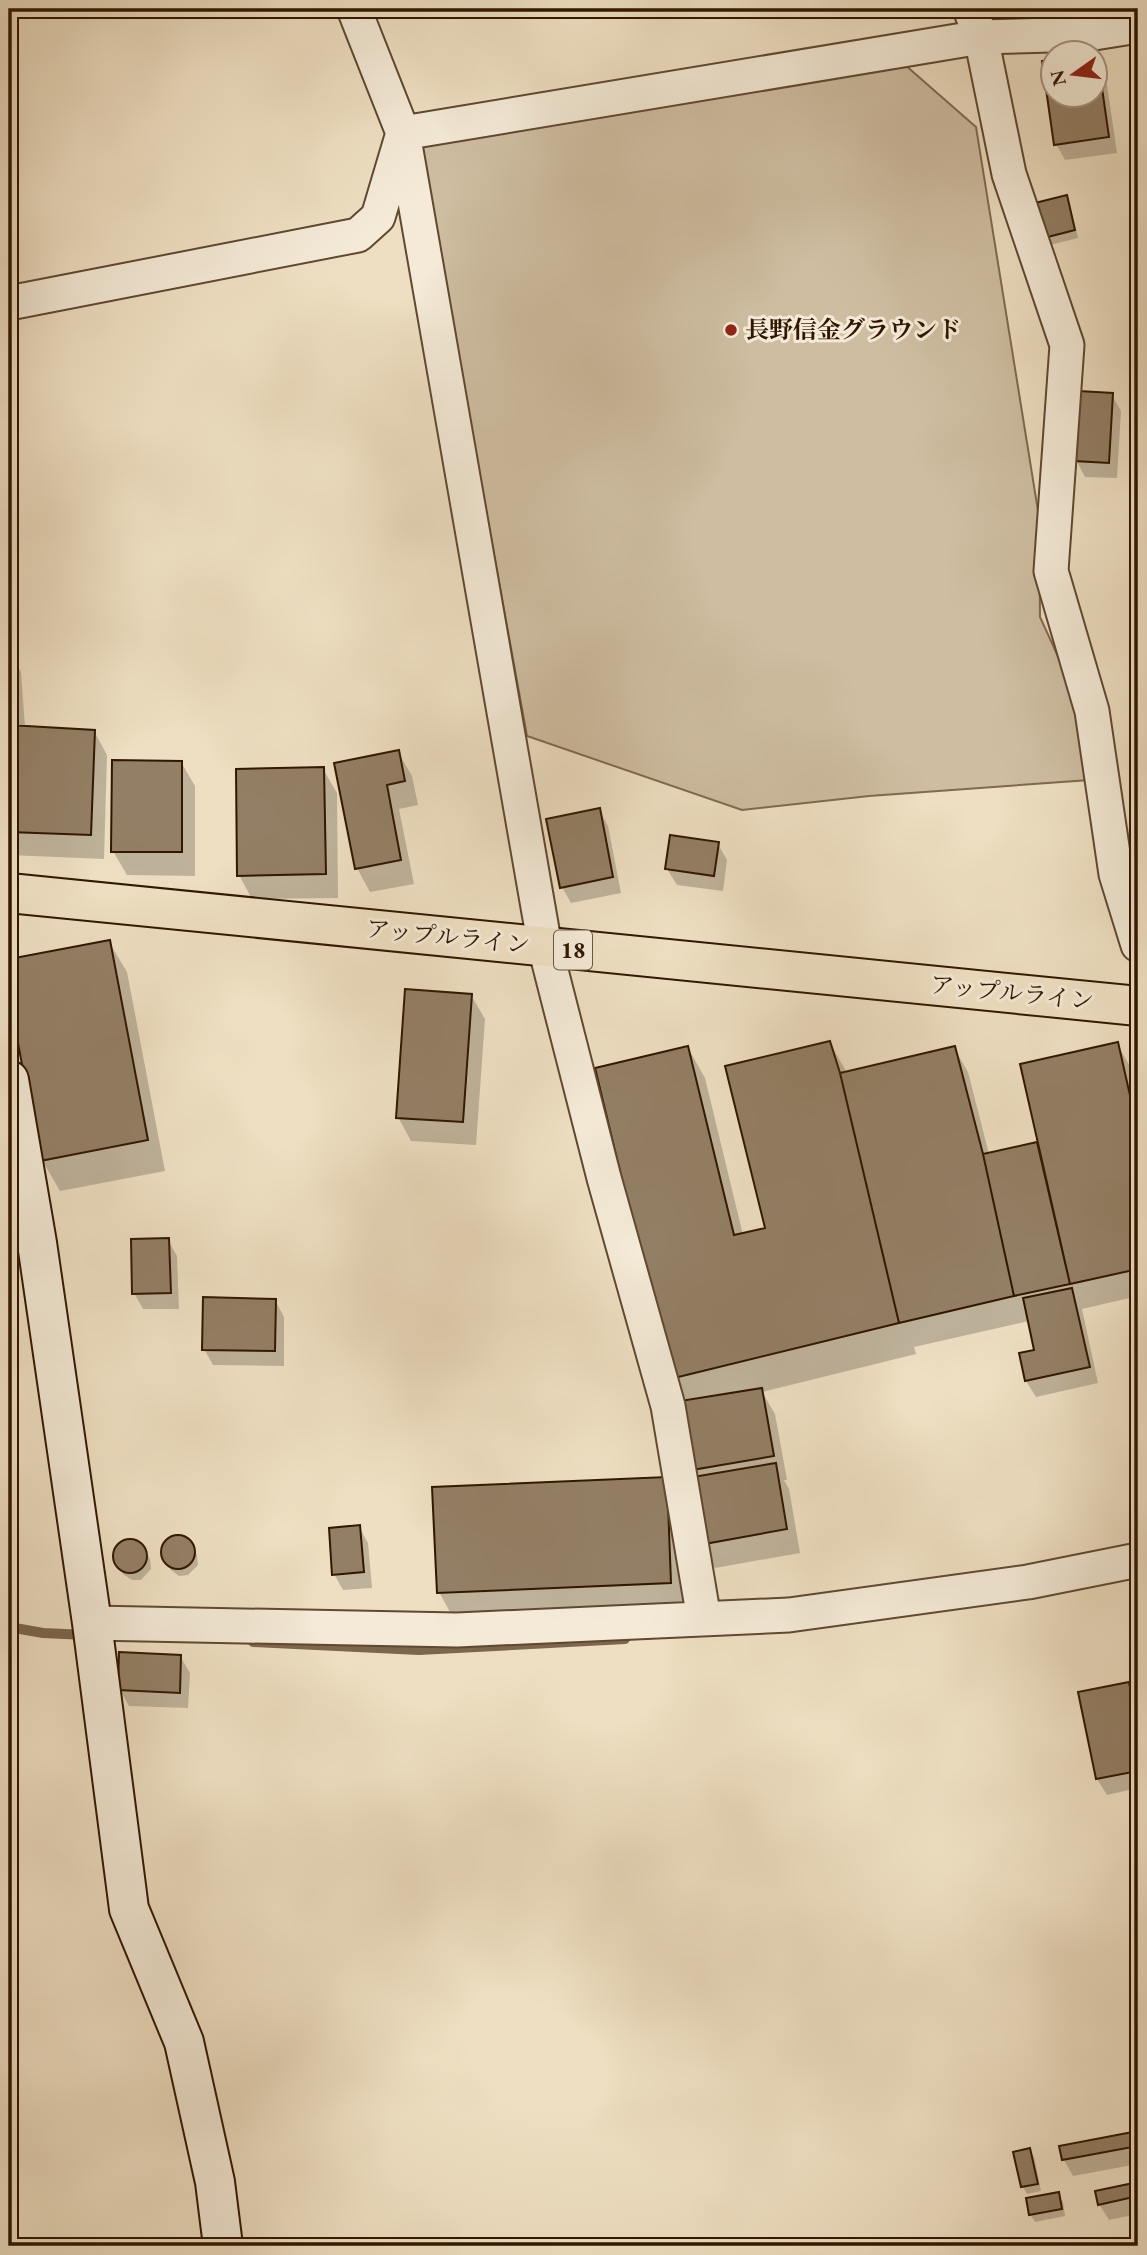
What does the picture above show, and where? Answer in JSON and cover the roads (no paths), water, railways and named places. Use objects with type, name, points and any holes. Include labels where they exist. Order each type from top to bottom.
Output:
[{"type":"highway","name":"アップルライン","points":[[9,893],[1138,1006]]},
{"type":"street","points":[[354,9],[403,133],[545,947],[604,1178],[668,1406],[704,1619]]},
{"type":"street","points":[[403,133],[975,23],[1088,34],[1138,26]]},
{"type":"street","points":[[975,23],[1009,174],[1067,345],[1051,571],[1092,711],[1116,874],[1138,945]]},
{"type":"street","points":[[9,303],[358,235],[378,217],[403,133]]},
{"type":"street","points":[[9,1080],[37,1243],[92,1623],[129,1909],[184,2042],[215,2182],[223,2246]]},
{"type":"street","points":[[92,1623],[457,1630],[704,1619],[803,1613],[1028,1582],[1138,1560]]},
{"type":"waterway","points":[[9,1627],[43,1633],[87,1635]]},
{"type":"waterway","points":[[253,1642],[419,1650],[625,1639]]},
{"type":"place","name":"長野信金グラウンド","points":[[731,330]]}]
